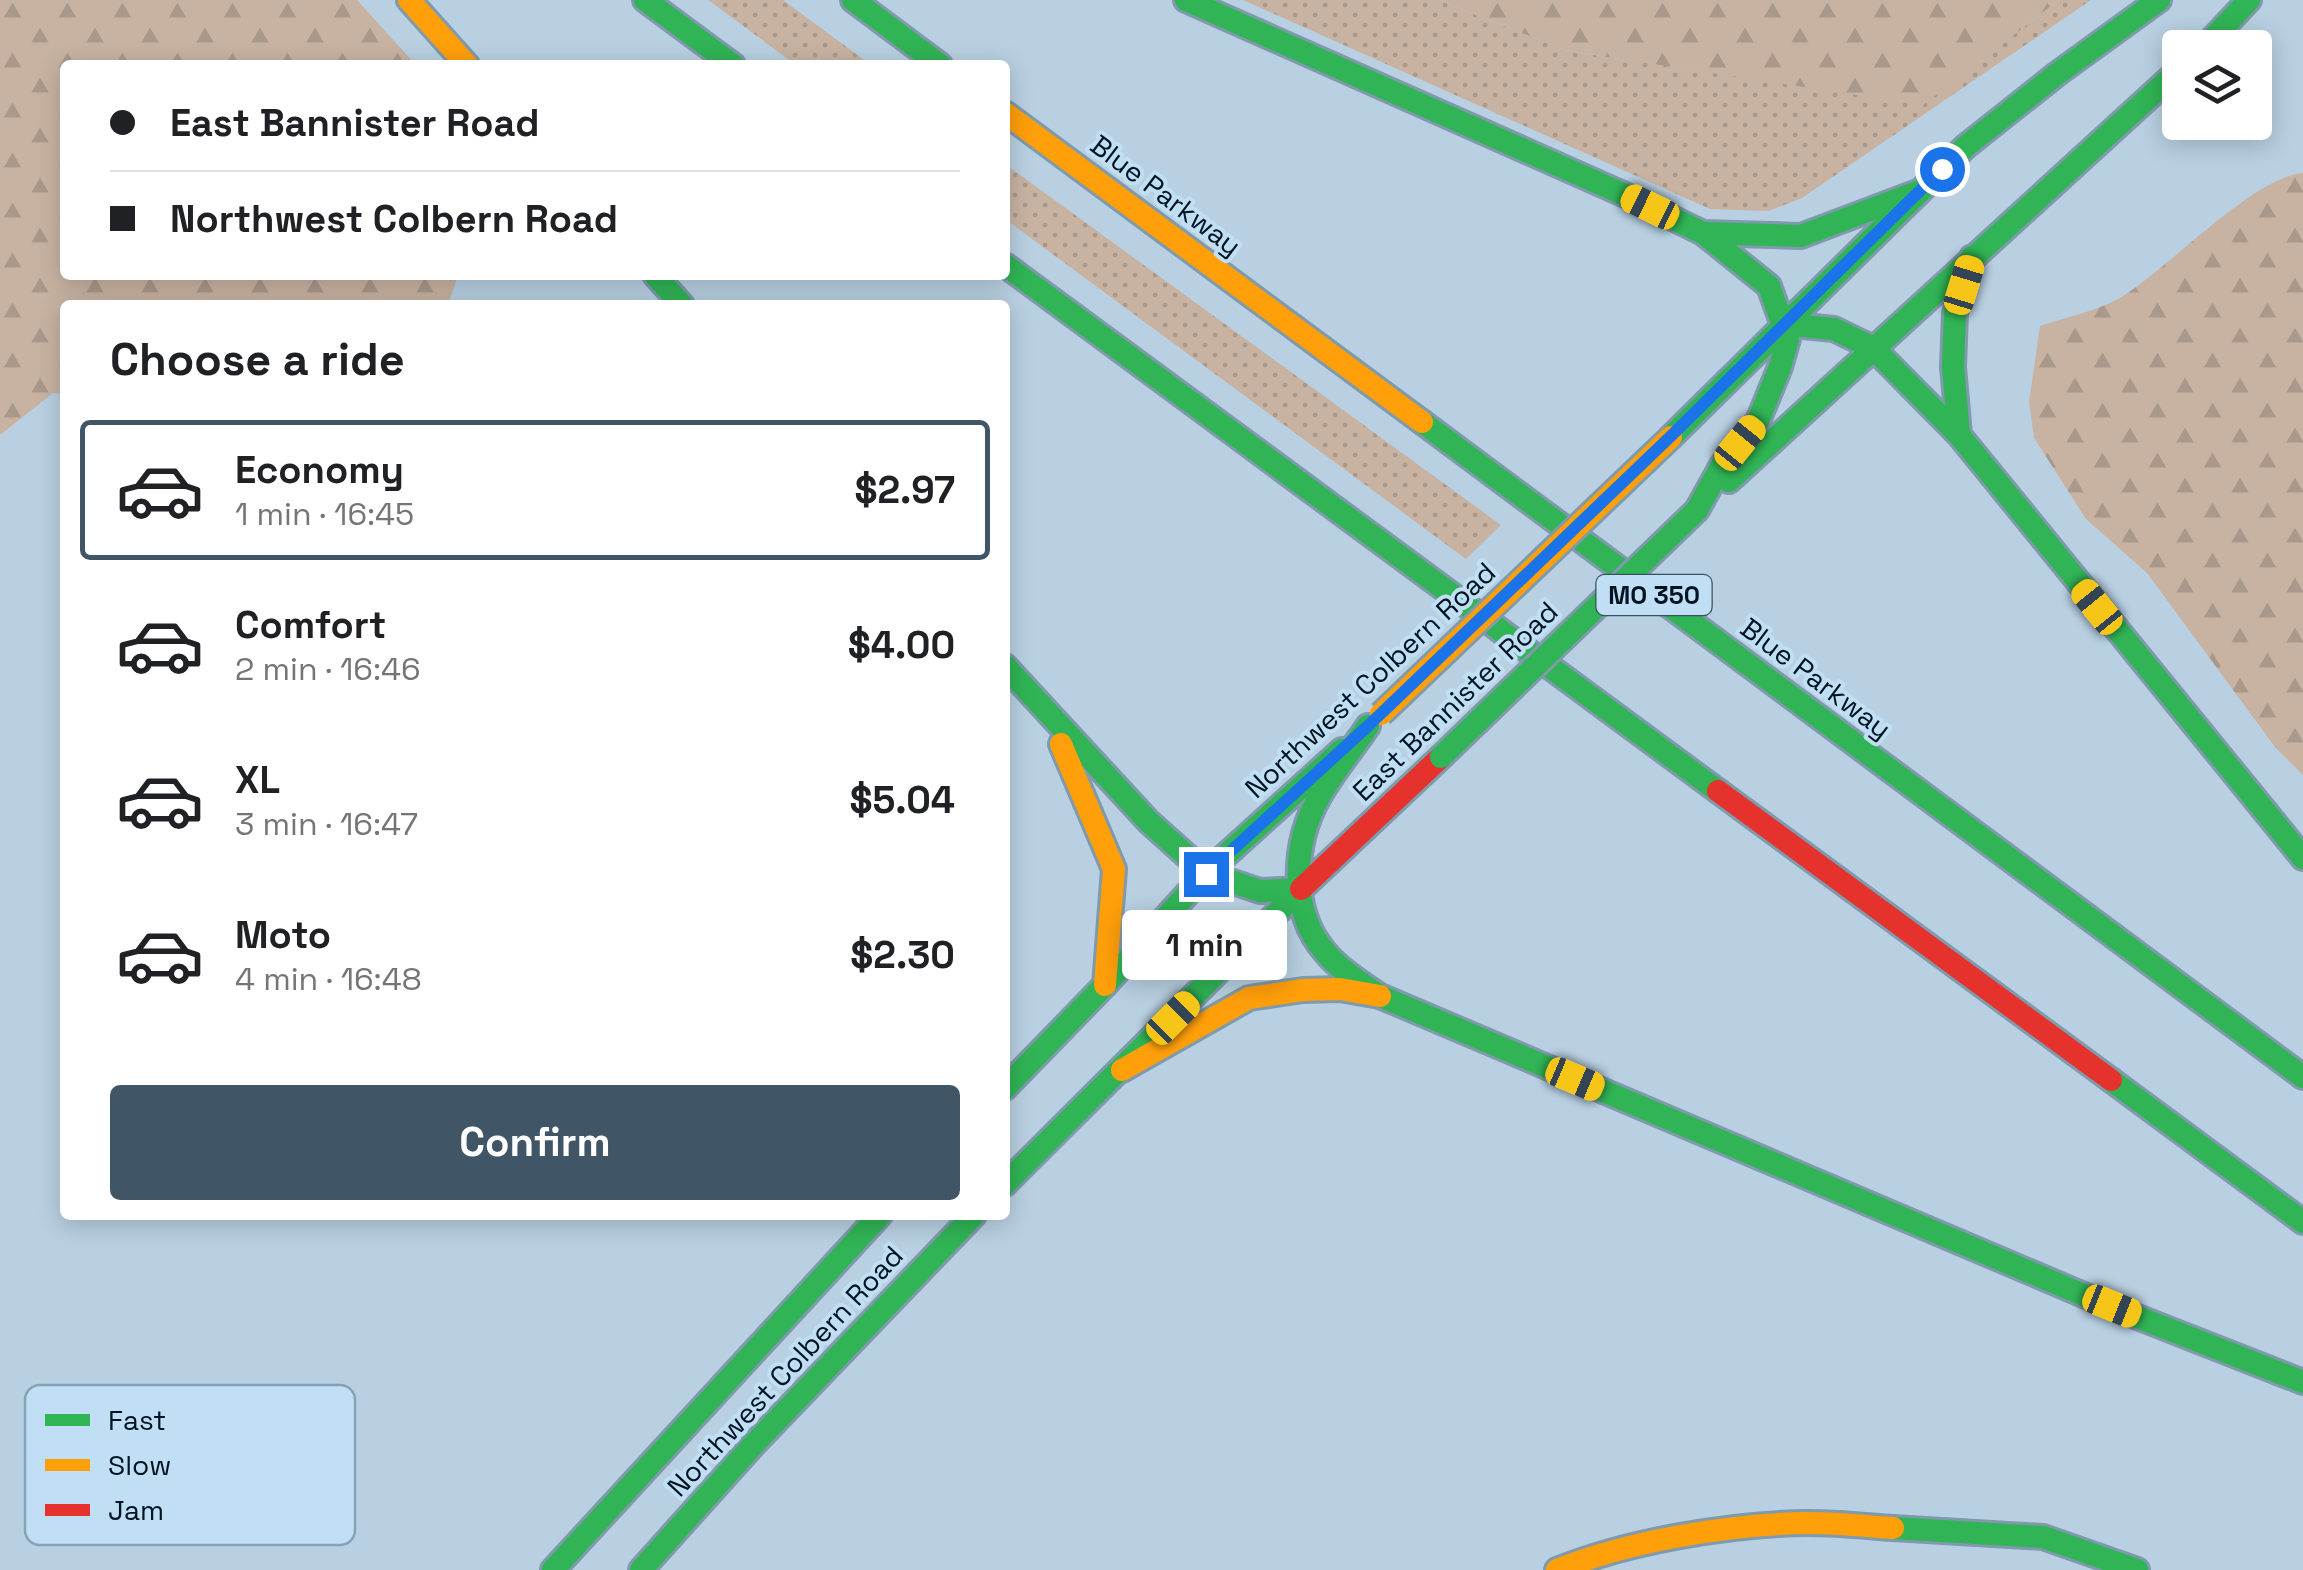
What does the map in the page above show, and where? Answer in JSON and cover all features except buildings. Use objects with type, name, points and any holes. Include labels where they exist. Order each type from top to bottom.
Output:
[{"type":"main road","points":[[409,0],[462,60]]},
{"type":"main road","points":[[645,0],[726,60]]},
{"type":"main road","points":[[853,0],[933,60]]},
{"type":"main road","points":[[1186,0],[1703,233],[1769,286],[1788,339],[1758,421],[1722,465],[1698,510]]},
{"type":"main road","points":[[1783,324],[1966,147],[2056,74],[2159,0]]},
{"type":"main road","points":[[2221,30],[2250,0]]},
{"type":"main road","name":"East Bannister Road","points":[[1301,889],[1698,510],[2162,86]]},
{"type":"main road","name":"Blue Parkway","points":[[1010,117],[2303,1077]]},
{"type":"main road","points":[[1703,233],[1802,236],[1920,191]]},
{"type":"main road","points":[[1959,435],[1953,367],[1955,313],[1972,257]]},
{"type":"main road","points":[[1010,270],[2303,1222]]},
{"type":"main road","points":[[660,280],[678,300]]},
{"type":"main road","points":[[1783,324],[1834,329],[1873,348],[1959,435],[2303,858]]},
{"type":"main road","name":"Northwest Colbern Road","points":[[1010,1083],[1206,874],[1374,720],[1783,324]]},
{"type":"main road","points":[[1010,672],[1149,822],[1206,874],[1260,891],[1301,889]]},
{"type":"main road","points":[[1048,714],[1114,869],[1105,985]]},
{"type":"main road","points":[[1374,720],[1317,800],[1301,840],[1301,889],[1306,918],[1316,941],[1343,971],[1380,996],[2112,1306],[2303,1382]]},
{"type":"main road","points":[[1010,1179],[1301,889]]},
{"type":"main road","points":[[1122,1070],[1250,998],[1276,992],[1322,990],[1380,996]]},
{"type":"main road","name":"Northwest Colbern Road","points":[[554,1570],[875,1220]]},
{"type":"main road","name":"Northwest Colbern Road","points":[[641,1570],[969,1220]]},
{"type":"main road","points":[[1557,1570],[1602,1552],[1696,1534],[1807,1524],[2043,1536],[2137,1570]]},
{"type":"green space","points":[[0,0],[357,0],[411,60],[60,60],[60,280],[456,280],[450,300],[60,300],[60,394],[53,393],[0,435]]},
{"type":"green space","points":[[708,0],[783,0],[864,60],[789,60]]},
{"type":"green space","points":[[1243,0],[1439,0],[1567,51],[1923,104],[2059,0],[2091,0],[1802,198],[1768,211],[1710,209]]},
{"type":"green space","points":[[1439,0],[2059,0],[1923,105],[1567,51]]},
{"type":"green space","points":[[1010,168],[1501,525],[1466,559],[1010,223]]},
{"type":"green space","points":[[2303,173],[2303,775],[2275,747],[2147,573],[2086,519],[2034,438],[2029,402],[2040,326],[2120,298],[2260,190]]},
{"type":"traffic: fast","points":[[645,0],[726,60]]},
{"type":"traffic: fast","points":[[853,0],[933,60]]},
{"type":"traffic: fast","points":[[1186,0],[1703,233],[1769,286],[1788,339],[1780,367],[1758,421],[1722,465],[1697,510]]},
{"type":"traffic: fast","points":[[1671,437],[1965,147],[2159,0]]},
{"type":"traffic: fast","points":[[2221,30],[2249,0]]},
{"type":"traffic: fast","points":[[1729,481],[2162,85]]},
{"type":"traffic: fast","points":[[1703,233],[1801,236],[1920,191]]},
{"type":"traffic: fast","points":[[1959,435],[1953,367],[1955,313],[1972,257]]},
{"type":"traffic: fast","points":[[1010,269],[1718,791]]},
{"type":"traffic: fast","points":[[660,280],[678,300]]},
{"type":"traffic: fast","points":[[1783,324],[1834,329],[1873,348],[1959,435],[2303,858]]},
{"type":"traffic: fast","points":[[1422,422],[2303,1077]]},
{"type":"traffic: fast","points":[[1441,757],[1697,510]]},
{"type":"traffic: fast","points":[[1010,671],[1149,822],[1206,873],[1260,891],[1301,889]]},
{"type":"traffic: fast","points":[[1368,726],[1324,788],[1310,815],[1299,876],[1300,897],[1313,935],[1331,959],[1358,981],[1380,996],[2112,1307],[2303,1382]]},
{"type":"traffic: fast","points":[[1206,873],[1342,750]]},
{"type":"traffic: fast","points":[[1010,1083],[1206,873]]},
{"type":"traffic: fast","points":[[1010,1179],[1301,889]]},
{"type":"traffic: fast","points":[[2111,1080],[2303,1222]]},
{"type":"traffic: fast","points":[[553,1570],[875,1220]]},
{"type":"traffic: fast","points":[[641,1570],[755,1443],[969,1220]]},
{"type":"traffic: fast","points":[[1893,1528],[2043,1537],[2137,1570]]},
{"type":"traffic: slow","points":[[409,0],[463,60]]},
{"type":"traffic: slow","points":[[1010,117],[1422,422]]},
{"type":"traffic: slow","points":[[1381,714],[1671,437]]},
{"type":"traffic: slow","points":[[1061,744],[1114,869],[1105,985]]},
{"type":"traffic: slow","points":[[1122,1070],[1249,998],[1340,989],[1380,996]]},
{"type":"traffic: slow","points":[[1557,1570],[1647,1543],[1713,1531],[1808,1523],[1893,1528]]},
{"type":"traffic: jam","points":[[1301,889],[1441,757]]},
{"type":"traffic: jam","points":[[1718,791],[2111,1080]]},
{"type":"route","points":[[1206,874],[1368,726],[1671,436],[1942,169]]}]
